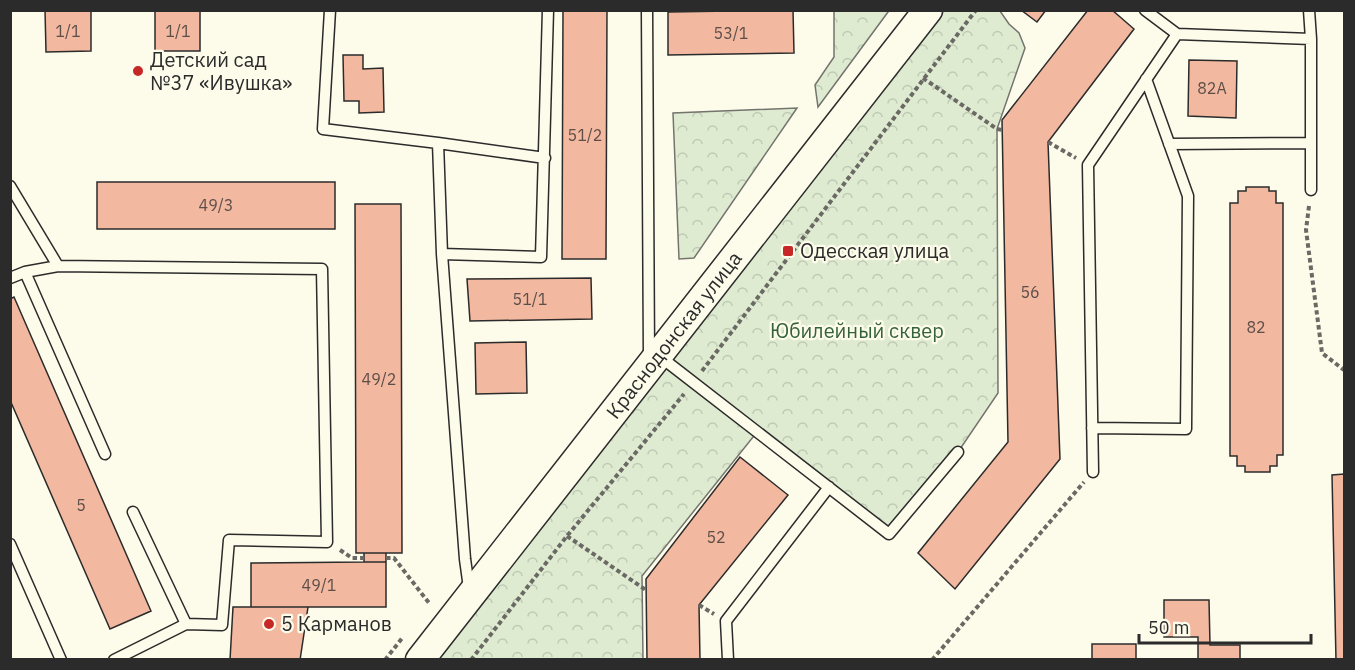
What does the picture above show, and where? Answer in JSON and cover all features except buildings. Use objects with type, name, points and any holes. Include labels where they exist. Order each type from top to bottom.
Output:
[{"type":"street","name":"Краснодонская улица","points":[[420,660],[927,10]]},
{"type":"lane","points":[[330,10],[323,129],[438,142],[545,158]]},
{"type":"lane","points":[[442,254],[541,257],[548,10]]},
{"type":"lane","points":[[647,10],[653,361],[693,382],[889,534],[958,452]]},
{"type":"lane","points":[[1145,10],[1177,34],[1311,39]]},
{"type":"lane","points":[[1309,10],[1311,190]]},
{"type":"lane","points":[[1093,472],[1088,165],[1177,34]]},
{"type":"lane","points":[[1092,428],[1186,429],[1188,196],[1146,79]]},
{"type":"lane","points":[[438,142],[442,254],[465,559],[470,595]]},
{"type":"lane","points":[[1169,144],[1311,143]]},
{"type":"lane","points":[[10,186],[58,266]]},
{"type":"lane","points":[[10,278],[58,266],[322,269],[327,542],[229,540],[222,625],[186,624],[114,660]]},
{"type":"lane","points":[[25,273],[105,454]]},
{"type":"lane","points":[[728,660],[726,621],[829,487]]},
{"type":"lane","points":[[133,512],[186,624]]},
{"type":"lane","points":[[10,544],[61,660]]},
{"type":"path","points":[[471,660],[567,536],[693,382],[976,10]]},
{"type":"path","points":[[923,78],[1002,130]]},
{"type":"path","points":[[1048,142],[1088,165]]},
{"type":"path","points":[[1311,190],[1306,230],[1322,353],[1344,369]]},
{"type":"path","points":[[932,660],[1093,472]]},
{"type":"path","points":[[567,536],[646,590]]},
{"type":"path","points":[[327,542],[352,558],[364,558]]},
{"type":"path","points":[[386,558],[394,558],[429,603]]},
{"type":"green space","points":[[834,11],[887,11],[818,107],[815,85],[834,57]]},
{"type":"green space","name":"Юбилейный сквер","points":[[928,11],[1000,11],[1019,33],[1025,48],[997,129],[998,393],[958,452],[889,534],[757,432],[642,576],[643,659],[420,660]]},
{"type":"green space","points":[[797,108],[694,258],[679,259],[673,113]]},
{"type":"place","name":"Детский сад №37 «Ивушка»","points":[[138,71]]},
{"type":"place","name":"Одесская улица","points":[[788,251]]},
{"type":"place","name":"5 Карманов","points":[[269,624]]}]
